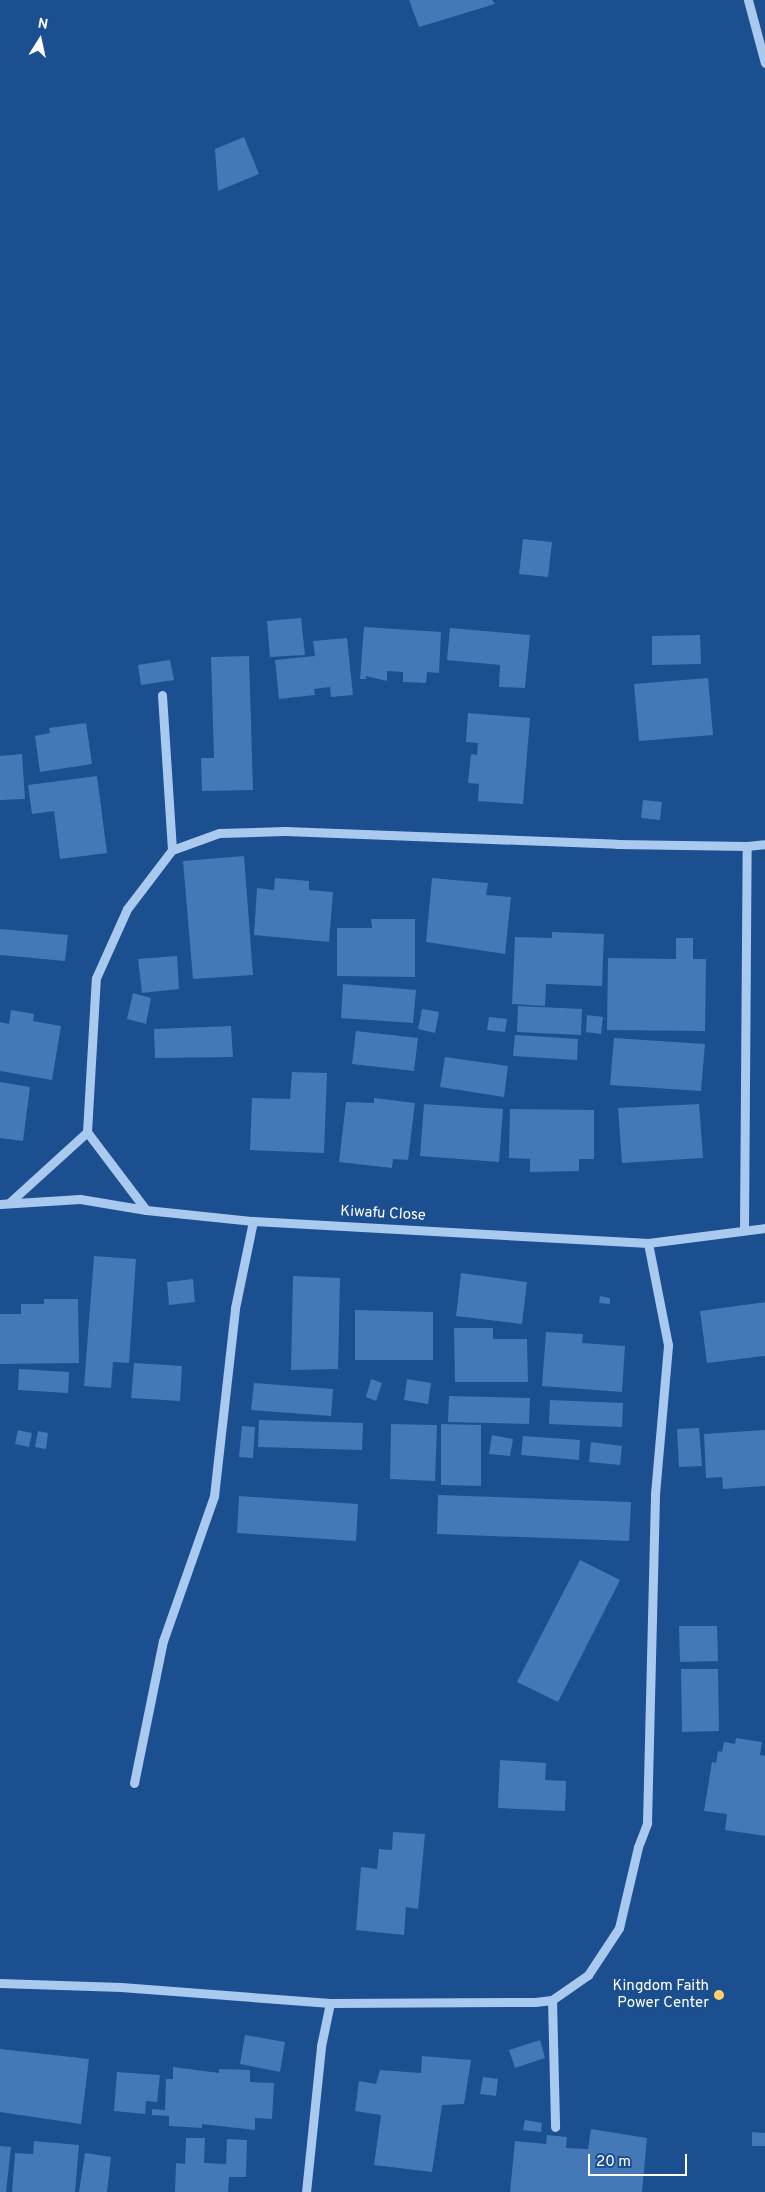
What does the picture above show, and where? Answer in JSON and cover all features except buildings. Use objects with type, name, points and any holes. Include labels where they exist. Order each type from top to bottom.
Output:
[{"type":"street","points":[[748,0],[765,63]]},
{"type":"street","points":[[162,695],[172,850]]},
{"type":"street","points":[[146,1210],[87,1132],[96,978],[128,909],[172,850],[219,833],[285,831],[747,846],[765,844]]},
{"type":"street","points":[[744,1229],[747,846]]},
{"type":"street","points":[[4,1204],[87,1132]]},
{"type":"street","name":"Kiwafu Close","points":[[4,1204],[80,1199],[146,1210],[253,1221],[648,1242],[744,1229],[765,1228]]},
{"type":"street","points":[[134,1783],[164,1642],[214,1496],[234,1308],[253,1221]]},
{"type":"street","points":[[0,1983],[121,1987],[330,2003],[552,2000],[588,1975],[619,1928],[638,1847],[647,1823],[655,1494],[668,1345],[648,1242]]},
{"type":"street","points":[[552,2000],[556,2127]]},
{"type":"street","points":[[306,2192],[321,2046],[330,2003]]},
{"type":"place","name":"Kingdom Faith Power Center","points":[[719,1995]]}]
